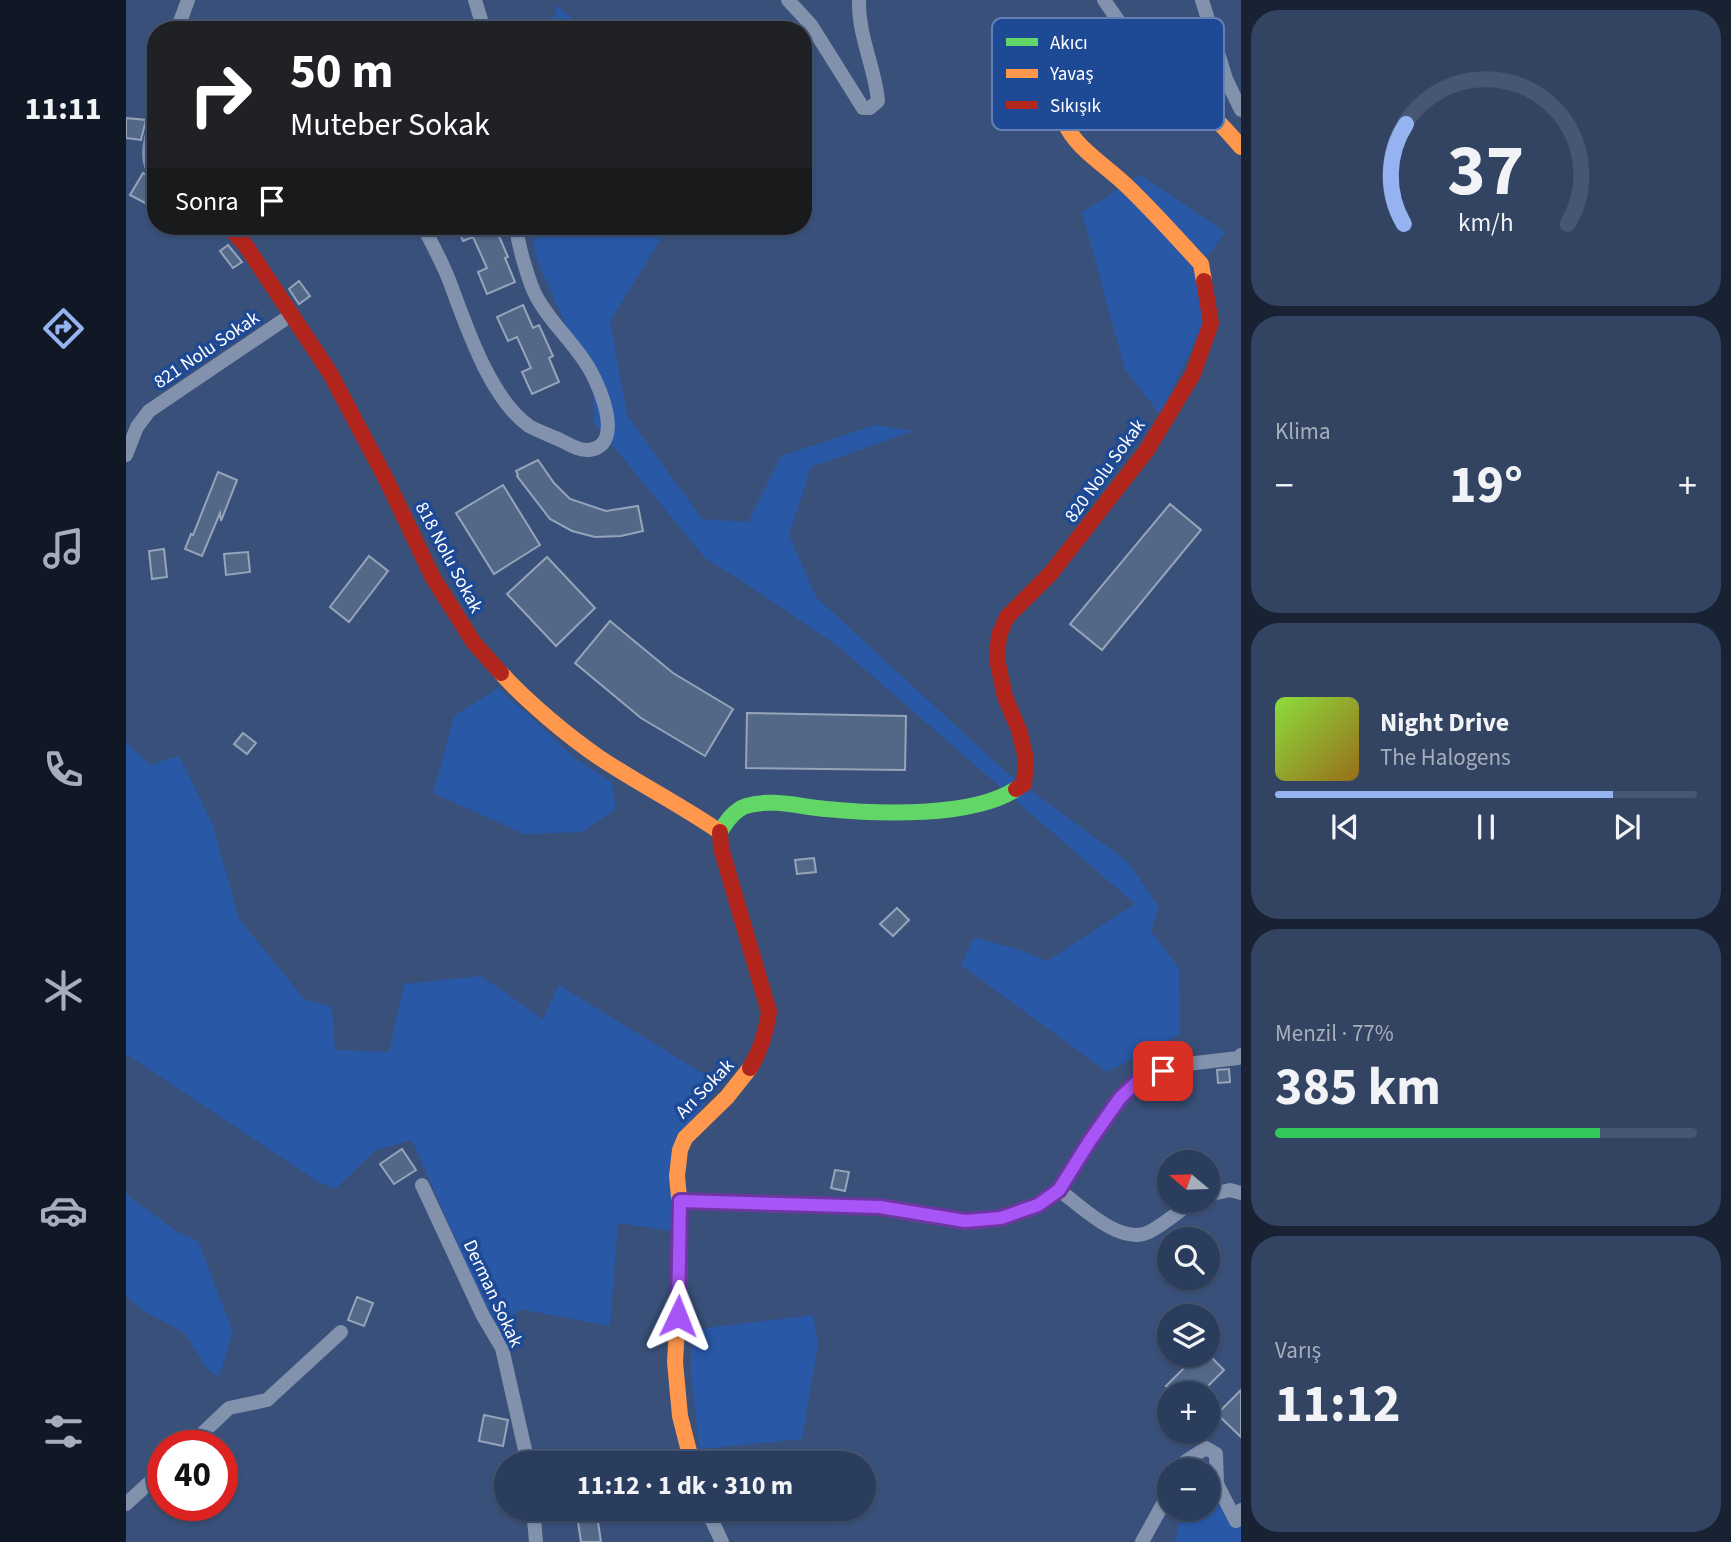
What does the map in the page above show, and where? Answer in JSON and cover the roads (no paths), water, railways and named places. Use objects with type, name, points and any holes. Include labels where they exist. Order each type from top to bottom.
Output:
[{"type":"street","points":[[180,21],[188,0]]},
{"type":"street","points":[[788,0],[807,21]]},
{"type":"street","points":[[812,27],[863,108],[870,108],[878,101],[877,87],[864,48],[859,0]]},
{"type":"street","points":[[1104,0],[1116,18]]},
{"type":"street","points":[[1202,0],[1207,18]]},
{"type":"street","points":[[1224,72],[1241,110]]},
{"type":"street","name":"820 Nolu Sokak","points":[[1224,129],[1241,147]]},
{"type":"street","name":"820 Nolu Sokak","points":[[720,832],[727,821],[746,806],[782,805],[851,811],[912,812],[956,808],[982,802],[1016,790],[1024,784],[1026,759],[1019,730],[1005,697],[997,659],[999,635],[1007,617],[1051,573],[1147,450],[1193,374],[1211,323],[1201,264],[1128,187],[1078,142],[1070,130]]},
{"type":"street","name":"818 Nolu Sokak","points":[[236,235],[330,373],[387,481],[433,578],[474,643],[517,691],[599,757],[720,832]]},
{"type":"street","points":[[427,235],[452,286],[463,323],[487,373],[511,408],[529,425],[540,431],[583,451],[597,449],[605,442],[609,429],[600,390],[589,368],[564,337],[535,293],[519,235]]},
{"type":"street","name":"821 Nolu Sokak","points":[[126,455],[136,427],[149,411],[291,315]]},
{"type":"street","name":"Arı Sokak","points":[[689,1451],[680,1416],[675,1362],[680,1201],[677,1176],[680,1150],[685,1138],[751,1070],[762,1049],[768,1029],[769,1012],[721,848],[720,832]]},
{"type":"street","points":[[680,1201],[880,1207],[965,1221],[1001,1218],[1038,1205],[1059,1190],[1120,1098],[1140,1079],[1187,1064],[1238,1058],[1241,1055]]},
{"type":"street","name":"Derman Sokak","points":[[422,1185],[483,1315],[502,1349],[525,1451]]},
{"type":"street","points":[[1059,1190],[1112,1229],[1135,1235],[1149,1232],[1176,1213]]},
{"type":"street","points":[[1220,1192],[1230,1190],[1241,1193]]},
{"type":"street","points":[[206,1430],[229,1408],[267,1400],[341,1332]]},
{"type":"street","points":[[1191,1458],[1206,1448],[1216,1454],[1216,1458]]},
{"type":"street","points":[[126,1504],[147,1485]]},
{"type":"street","points":[[1220,1490],[1236,1521],[1241,1510]]},
{"type":"street","points":[[1142,1542],[1157,1515]]},
{"type":"street","points":[[534,1521],[536,1542]]},
{"type":"street","points":[[712,1521],[722,1542]]}]
